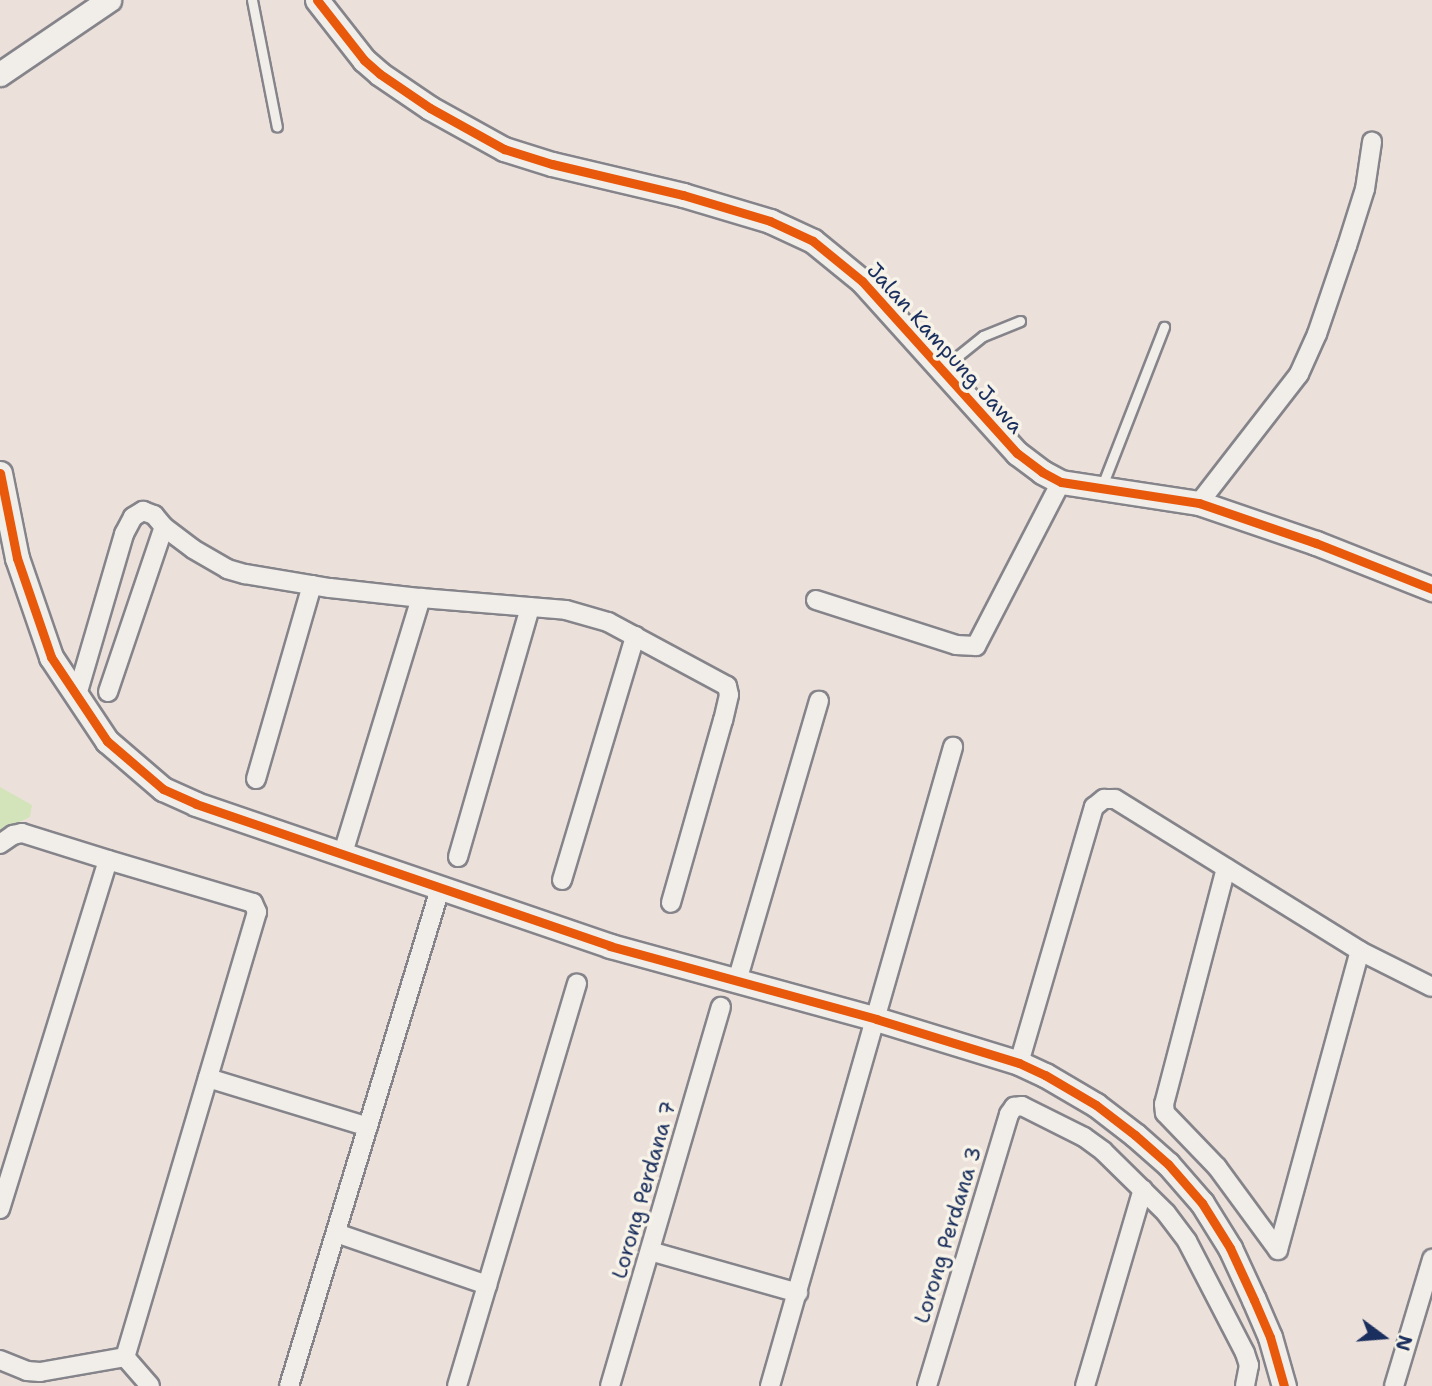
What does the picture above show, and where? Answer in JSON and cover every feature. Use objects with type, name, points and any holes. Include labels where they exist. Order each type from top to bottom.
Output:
[{"type":"street","points":[[0,74],[109,0]]},
{"type":"street","name":"Jalan Kampung Jawa","points":[[317,0],[364,60],[380,74],[430,108],[504,149],[770,221],[813,241],[862,281],[1017,453],[1061,481],[1199,503],[1316,543],[1432,589]]},
{"type":"street","points":[[1199,503],[1298,374],[1317,334],[1347,246],[1365,189],[1372,142]]},
{"type":"street","points":[[0,473],[17,558],[47,645],[107,741],[163,789],[196,804],[610,946],[876,1019],[1019,1063],[1096,1105],[1168,1164],[1202,1203],[1230,1248],[1254,1300],[1270,1337],[1284,1386]]},
{"type":"street","points":[[816,600],[956,645],[976,646],[1061,481]]},
{"type":"street","points":[[76,695],[124,534],[133,517],[143,511],[154,515],[164,527],[227,569],[312,585],[421,598],[566,610],[608,622],[727,686],[729,695],[671,902]]},
{"type":"street","points":[[108,692],[164,527]]},
{"type":"street","points":[[256,779],[312,585]]},
{"type":"street","points":[[343,853],[421,598]]},
{"type":"street","points":[[458,856],[530,607]]},
{"type":"street","points":[[562,880],[635,636]]},
{"type":"street","points":[[737,981],[819,701]]},
{"type":"street","points":[[770,1386],[953,747]]},
{"type":"street","points":[[1019,1063],[1094,807],[1104,799],[1115,799],[1360,951],[1432,986]]},
{"type":"street","points":[[0,844],[13,835],[22,833],[248,900],[256,906],[125,1357]]},
{"type":"street","points":[[0,1209],[108,860]]},
{"type":"street","points":[[1226,868],[1164,1104],[1165,1113],[1217,1167],[1278,1250],[1360,951]]},
{"type":"street","points":[[289,1386],[440,888]]},
{"type":"street","points":[[457,1386],[577,985]]},
{"type":"street","name":"Lorong Perdana 7","points":[[610,1386],[721,1007]]},
{"type":"street","points":[[208,1078],[368,1127]]},
{"type":"street","name":"Lorong Perdana 3","points":[[927,1386],[1009,1114],[1014,1107],[1022,1106],[1084,1137],[1143,1189]]},
{"type":"street","points":[[1086,1386],[1143,1189]]},
{"type":"street","points":[[1143,1189],[1187,1241],[1240,1342],[1249,1365],[1245,1386]]},
{"type":"street","points":[[336,1233],[487,1285]]},
{"type":"street","points":[[650,1251],[798,1293]]},
{"type":"street","points":[[1394,1386],[1432,1259]]},
{"type":"street","points":[[0,1360],[27,1371],[40,1372],[125,1357]]},
{"type":"street","points":[[125,1357],[150,1386]]},
{"type":"lane","points":[[251,0],[277,127]]},
{"type":"lane","points":[[942,369],[983,336],[1020,321]]},
{"type":"lane","points":[[1102,488],[1164,327]]},
{"type":"green space","points":[[0,787],[32,805],[30,817],[0,831]]},
{"type":"cycle path","points":[[317,0],[364,60],[380,74],[430,108],[504,149],[552,164],[683,195],[770,221],[813,241],[862,281],[1017,453],[1042,472],[1061,482],[1199,503],[1316,543],[1432,589]]},
{"type":"cycle path","points":[[0,473],[17,558],[51,657],[107,741],[163,789],[196,804],[610,946],[876,1019],[1019,1063],[1045,1075],[1096,1105],[1135,1135],[1168,1164],[1202,1203],[1230,1248],[1254,1300],[1270,1337],[1284,1386]]}]
